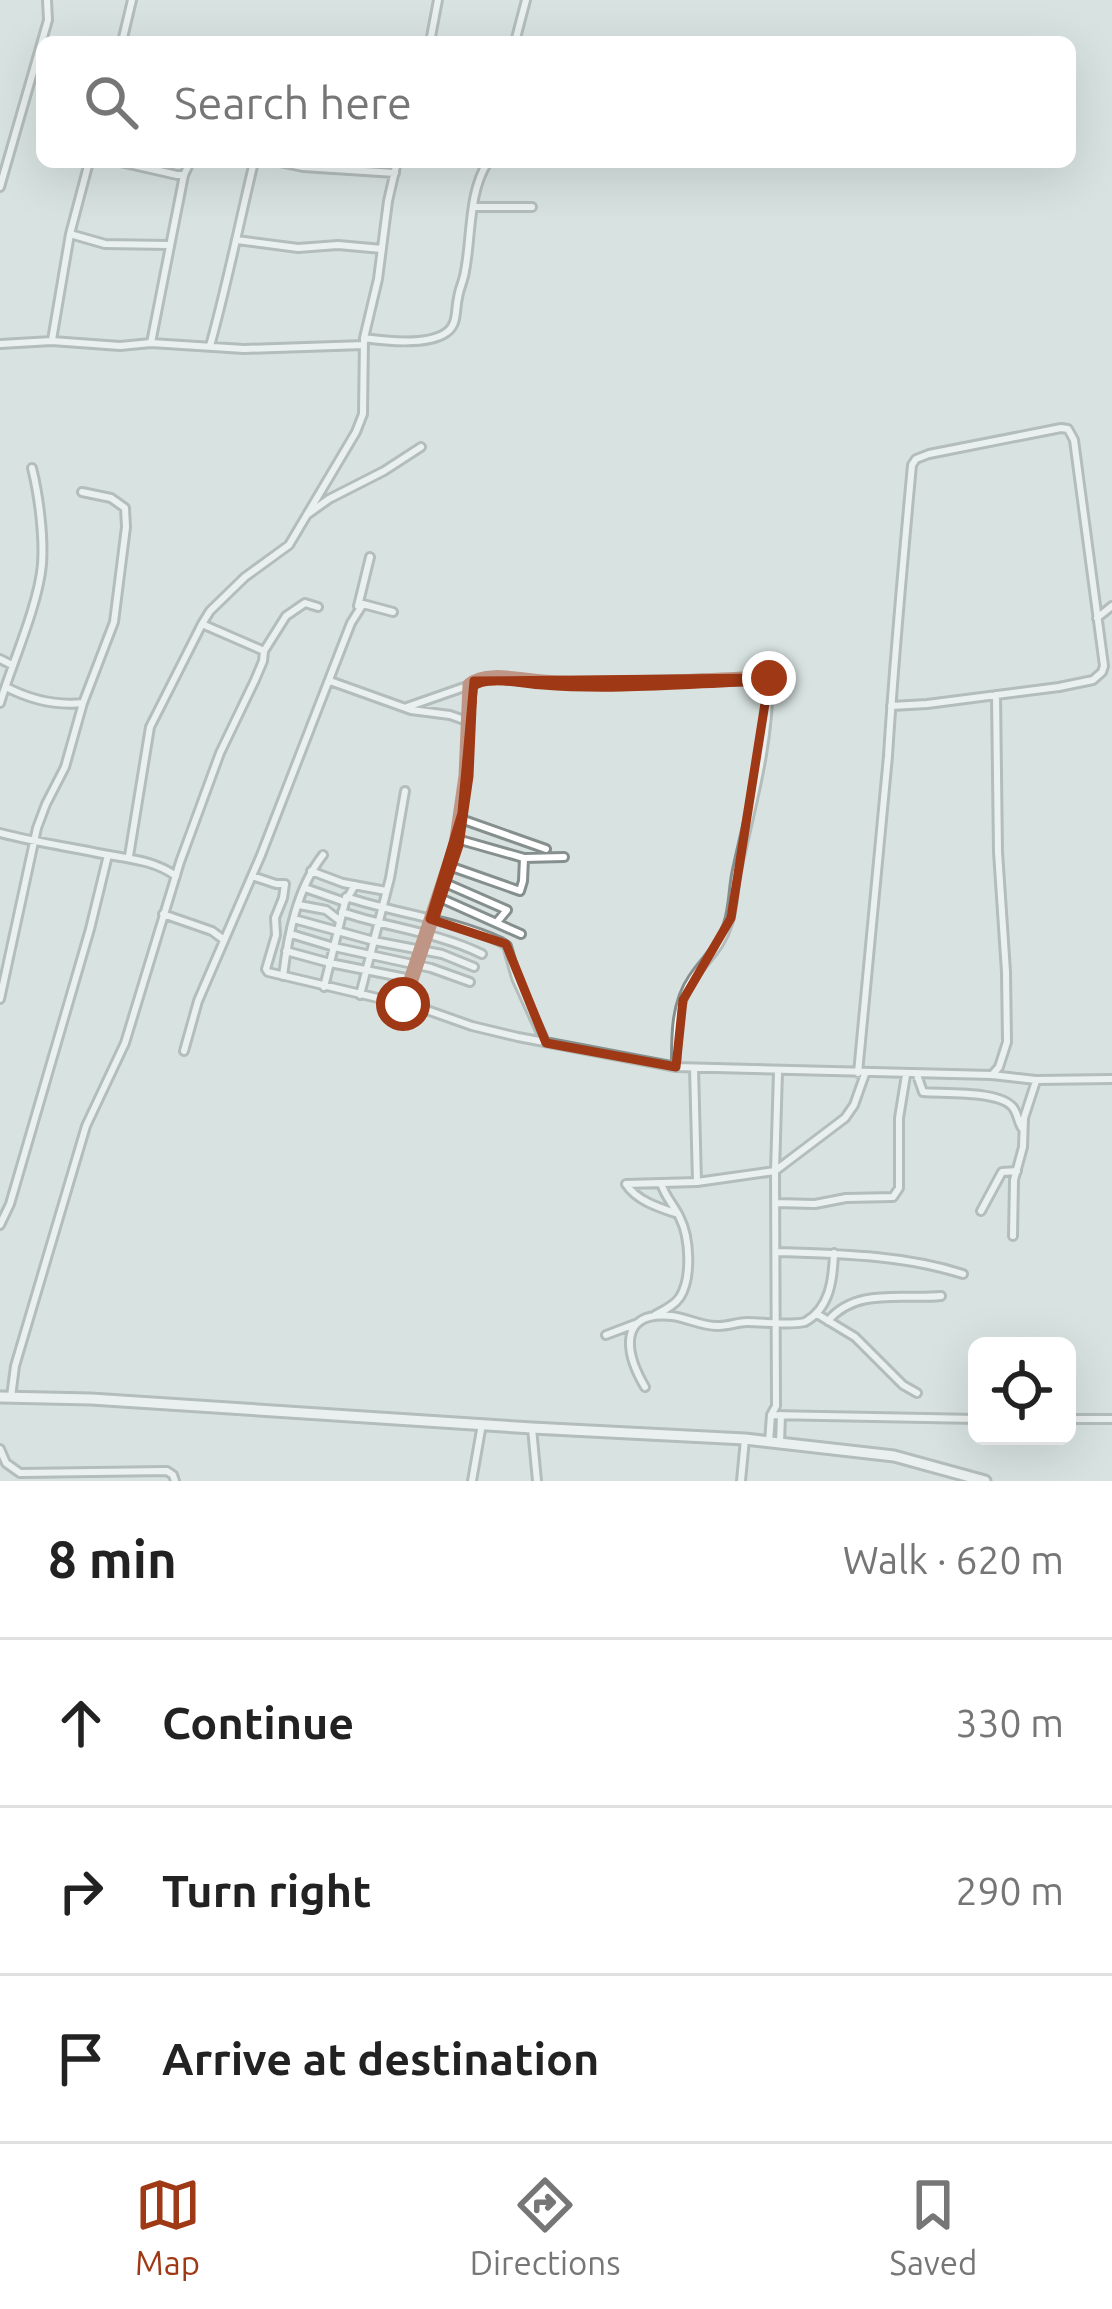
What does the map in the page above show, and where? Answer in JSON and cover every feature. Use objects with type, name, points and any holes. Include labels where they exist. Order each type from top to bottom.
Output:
[{"type":"main road","points":[[5,1397],[745,1439],[894,1456],[985,1481]]},
{"type":"street","points":[[43,36],[47,0]]},
{"type":"street","points":[[123,36],[132,0]]},
{"type":"street","points":[[431,36],[437,0]]},
{"type":"street","points":[[517,36],[526,0]]},
{"type":"street","points":[[0,187],[36,62]]},
{"type":"street","points":[[52,341],[70,234],[87,168]]},
{"type":"street","points":[[150,168],[184,175]]},
{"type":"street","points":[[151,343],[187,168]]},
{"type":"street","points":[[210,346],[253,168]]},
{"type":"street","points":[[329,168],[395,173]]},
{"type":"street","points":[[129,856],[150,727],[202,624],[245,577],[285,550],[363,414],[364,342],[396,168]]},
{"type":"street","points":[[0,344],[151,343],[244,349],[433,338],[449,330],[456,315],[485,168]]},
{"type":"street","points":[[474,207],[532,207]]},
{"type":"street","points":[[70,234],[105,244],[169,245]]},
{"type":"street","points":[[235,239],[298,248],[382,249]]},
{"type":"street","points":[[679,1214],[652,1204],[626,1184],[776,1171],[845,1118],[854,1105],[861,1073],[891,706],[912,465],[922,456],[1068,430],[1074,440],[1102,672],[1093,680],[891,706]]},
{"type":"street","points":[[305,516],[421,447]]},
{"type":"street","points":[[0,703],[42,564],[32,468]]},
{"type":"street","points":[[0,999],[34,842],[114,622],[125,508],[111,498],[82,492]]},
{"type":"street","points":[[184,1051],[198,1001],[358,609],[370,557]]},
{"type":"street","points":[[5,1397],[86,1126],[124,1043],[163,914],[220,754],[264,651],[286,616],[305,603],[318,607]]},
{"type":"street","points":[[358,609],[363,604],[394,612]]},
{"type":"street","points":[[1096,618],[1112,606]]},
{"type":"street","points":[[202,624],[264,651]]},
{"type":"street","points":[[0,659],[12,665]]},
{"type":"street","points":[[407,707],[488,678],[558,683],[769,678],[768,725],[730,918],[723,940],[692,978],[683,1000],[677,1018],[676,1067]]},
{"type":"street","points":[[330,681],[370,697],[467,721]]},
{"type":"street","points":[[403,1004],[461,820],[470,685]]},
{"type":"street","points":[[4,686],[48,702],[83,703]]},
{"type":"street","points":[[992,1076],[1007,1042],[996,695]]},
{"type":"street","points":[[360,994],[405,791]]},
{"type":"street","points":[[461,820],[546,849]]},
{"type":"street","points":[[0,833],[129,856],[176,876]]},
{"type":"street","points":[[457,839],[524,858],[565,857]]},
{"type":"street","points":[[284,976],[294,919],[311,871],[323,854]]},
{"type":"street","points":[[0,1225],[52,1066],[109,855]]},
{"type":"street","points":[[449,866],[520,891],[524,858]]},
{"type":"street","points":[[311,871],[386,891]]},
{"type":"street","points":[[252,876],[285,884],[266,969],[272,974],[403,1004],[472,1026],[676,1067],[1112,1079]]},
{"type":"street","points":[[443,882],[507,910],[497,922]]},
{"type":"street","points":[[344,883],[346,899]]},
{"type":"street","points":[[324,987],[346,899],[355,886]]},
{"type":"street","points":[[305,888],[472,929],[507,946],[546,1043]]},
{"type":"street","points":[[438,897],[521,934]]},
{"type":"street","points":[[299,905],[326,910],[374,941],[442,954],[474,967]]},
{"type":"street","points":[[163,914],[224,940]]},
{"type":"street","points":[[294,919],[427,932],[482,954]]},
{"type":"street","points":[[291,934],[418,964],[470,982]]},
{"type":"street","points":[[286,951],[412,980]]},
{"type":"street","points":[[694,1068],[697,1181]]},
{"type":"street","points":[[775,1443],[778,1072]]},
{"type":"street","points":[[776,1203],[893,1197],[899,1188],[899,1118],[906,1075]]},
{"type":"street","points":[[916,1076],[923,1092],[1003,1100],[1014,1108],[1024,1131]]},
{"type":"street","points":[[1013,1236],[1024,1118],[1036,1080]]},
{"type":"street","points":[[981,1210],[1002,1172],[1017,1172]]},
{"type":"street","points":[[606,1335],[650,1318],[681,1295],[688,1244],[662,1183]]},
{"type":"street","points":[[776,1252],[916,1262],[963,1274]]},
{"type":"street","points":[[650,1318],[672,1316],[719,1326],[796,1324],[813,1318],[830,1292],[834,1253]]},
{"type":"street","points":[[828,1321],[855,1302],[889,1296],[941,1296]]},
{"type":"street","points":[[817,1314],[855,1337],[917,1393]]},
{"type":"street","points":[[639,1323],[628,1346],[645,1387]]},
{"type":"street","points":[[774,1410],[782,1416],[968,1419]]},
{"type":"street","points":[[775,1443],[782,1416]]},
{"type":"street","points":[[1076,1419],[1112,1419]]},
{"type":"street","points":[[472,1481],[482,1424]]},
{"type":"street","points":[[532,1428],[537,1481]]},
{"type":"street","points":[[741,1481],[745,1439]]},
{"type":"street","points":[[0,1449],[5,1463],[20,1473],[167,1471],[175,1481]]},
{"type":"street","points":[[936,1481],[940,1467]]},
{"type":"highlighted area","points":[[769,678],[731,918],[683,1000],[676,1067],[546,1043],[506,944],[430,919],[462,813],[474,681]]},
{"type":"route","points":[[403,1004],[456,845],[474,681],[769,678]]}]
